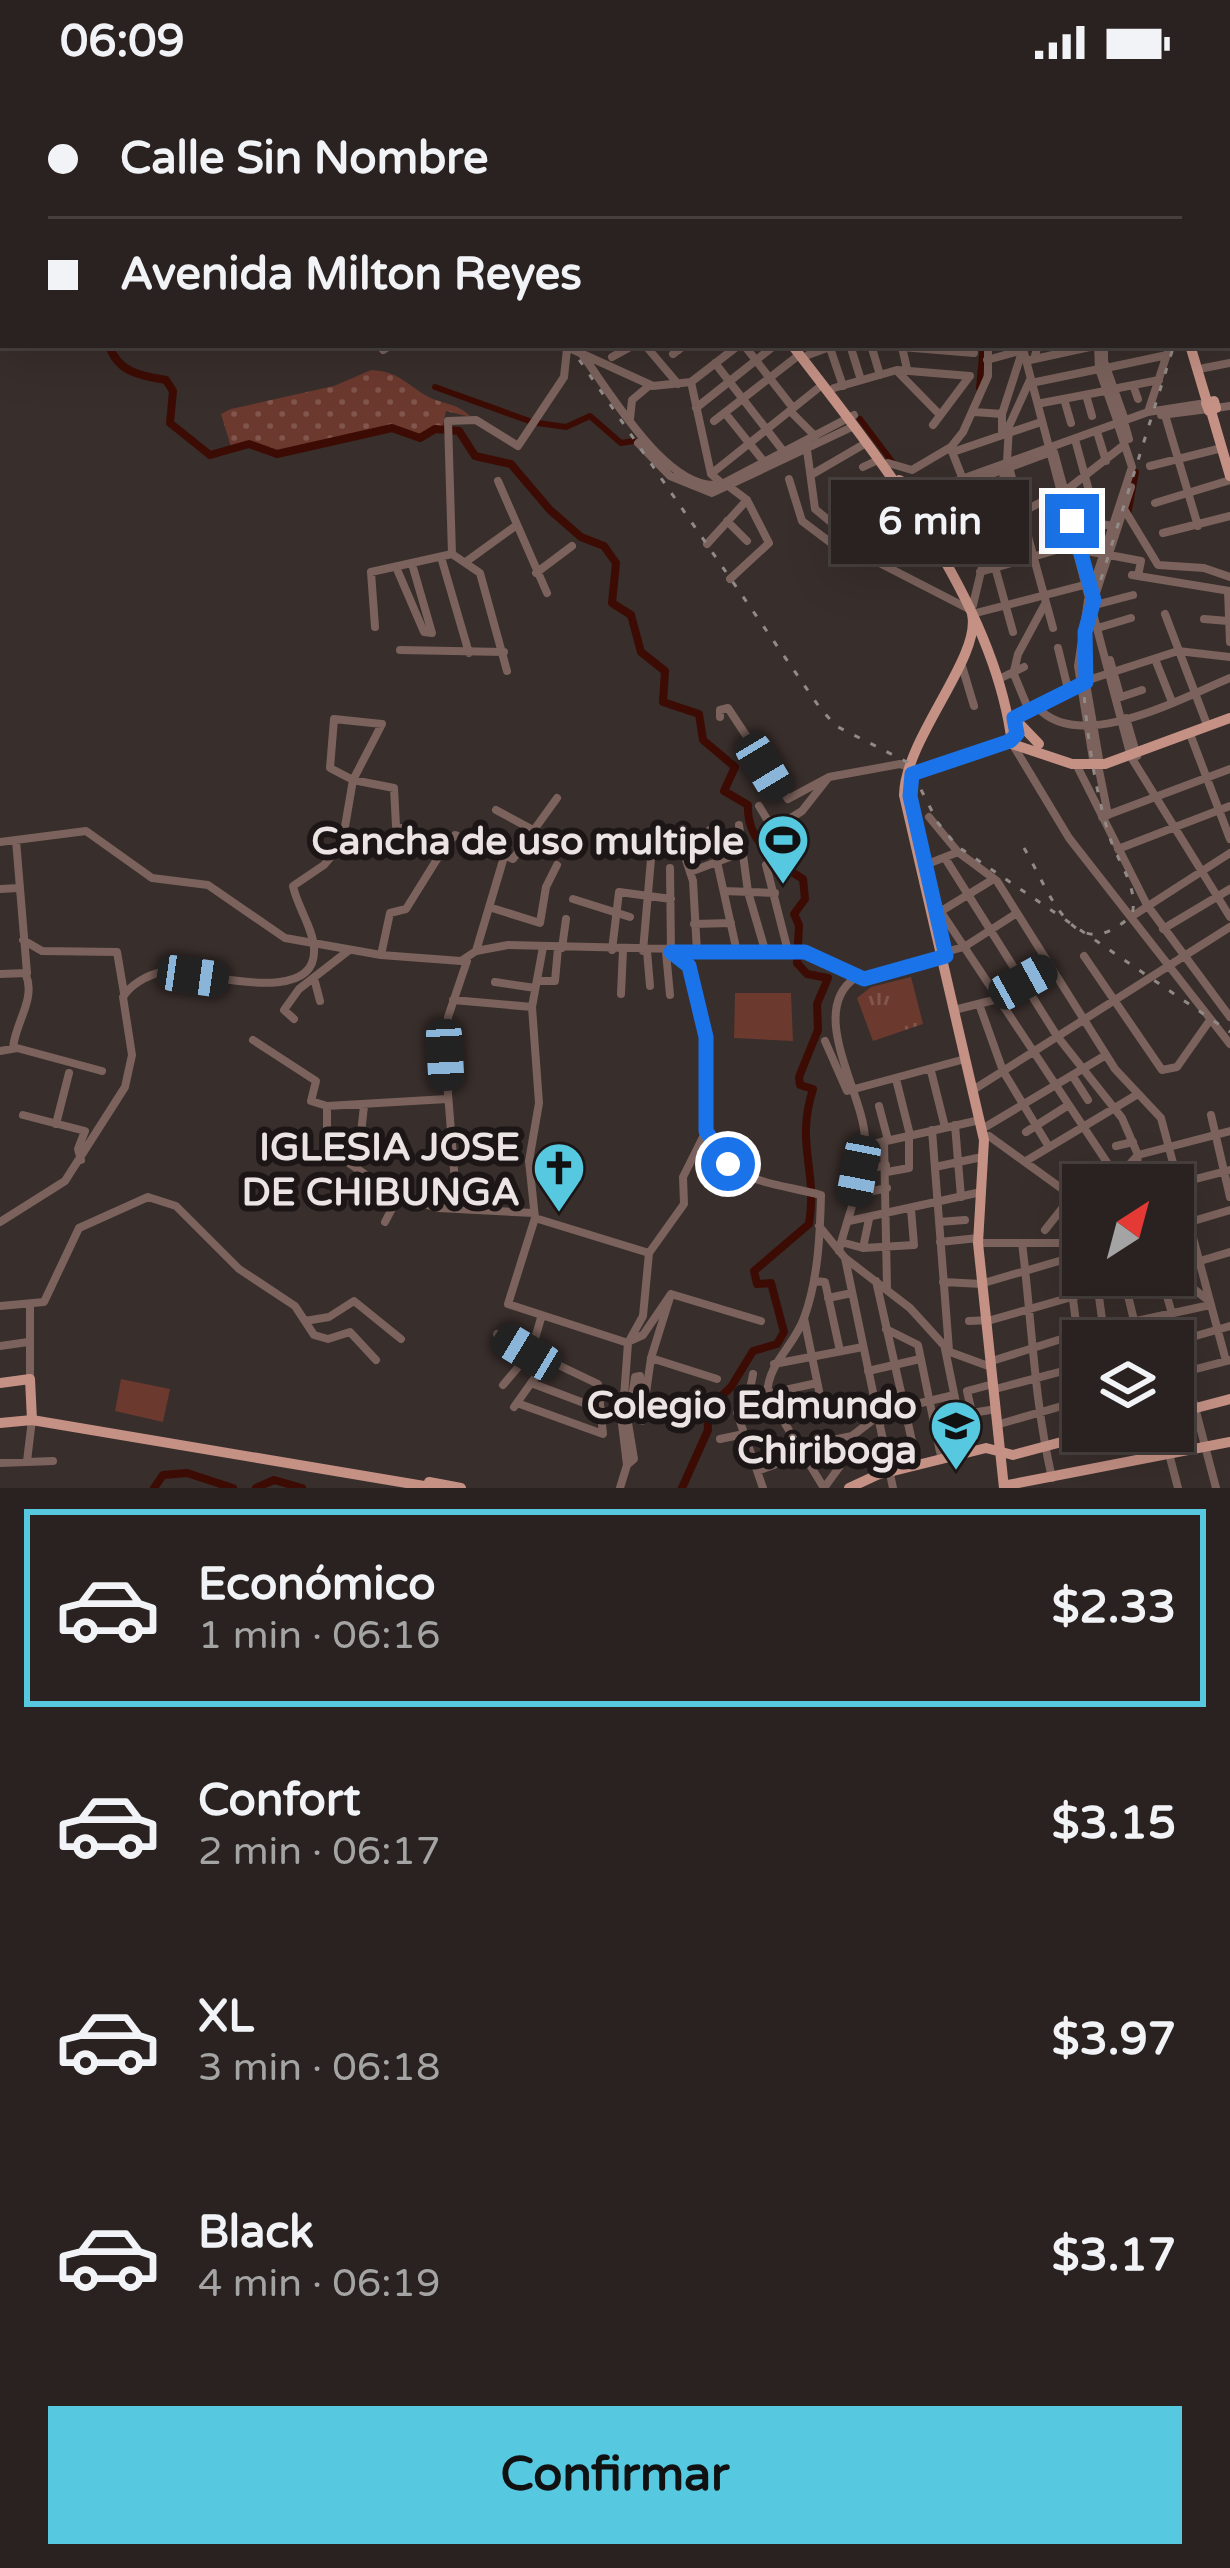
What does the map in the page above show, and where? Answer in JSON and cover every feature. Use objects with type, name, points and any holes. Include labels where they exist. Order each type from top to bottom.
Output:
[{"type":"main road","points":[[1195,348],[1230,460]]},
{"type":"main road","points":[[1195,348],[1215,405]]},
{"type":"main road","points":[[803,350],[833,387],[866,443],[899,480],[915,518],[1014,672],[1015,739]]},
{"type":"main road","points":[[852,420],[909,501],[975,615],[1015,739]]},
{"type":"main road","points":[[1226,446],[1230,478]]},
{"type":"main road","points":[[899,480],[933,491]]},
{"type":"main road","points":[[975,615],[966,661],[910,770],[910,796],[939,912],[965,1059],[976,1085]]},
{"type":"main road","points":[[975,615],[971,638],[910,770],[904,795],[985,1127],[980,1242],[1003,1423],[1002,1448]]},
{"type":"main road","points":[[966,661],[990,656]]},
{"type":"main road","points":[[1015,739],[1083,761],[1134,755],[1230,716]]},
{"type":"main road","points":[[1134,755],[1230,716]]},
{"type":"main road","points":[[1014,718],[1040,744]]},
{"type":"main road","points":[[1015,739],[1083,761]]},
{"type":"main road","points":[[980,1242],[985,1127]]},
{"type":"main road","points":[[0,1383],[30,1379],[32,1419]]},
{"type":"main road","points":[[996,1386],[1007,1487],[1230,1442]]},
{"type":"main road","points":[[1195,1408],[1230,1399]]},
{"type":"main road","points":[[0,1423],[32,1419],[461,1488]]},
{"type":"main road","points":[[836,1488],[940,1452],[965,1447],[1021,1453],[1062,1440]]},
{"type":"main road","points":[[849,1488],[889,1469],[1002,1448]]},
{"type":"street","points":[[502,653],[476,576],[452,554],[446,431],[451,417],[476,420],[518,446],[560,384],[574,348],[595,364],[650,385],[691,382],[724,349]]},
{"type":"street","points":[[612,357],[628,348]]},
{"type":"street","points":[[648,348],[678,384]]},
{"type":"street","points":[[673,354],[681,348]]},
{"type":"street","points":[[744,348],[815,436]]},
{"type":"street","points":[[696,409],[772,348]]},
{"type":"street","points":[[831,348],[833,387]]},
{"type":"street","points":[[851,348],[861,380]]},
{"type":"street","points":[[872,348],[880,375]]},
{"type":"street","points":[[902,348],[902,370],[940,415]]},
{"type":"street","points":[[914,348],[974,353]]},
{"type":"street","points":[[933,491],[944,512],[960,481],[952,450],[988,376],[988,348]]},
{"type":"street","points":[[987,360],[1021,348]]},
{"type":"street","points":[[1024,348],[1134,755],[1172,828],[1230,917]]},
{"type":"street","points":[[1024,348],[1002,414],[1007,466],[1054,628]]},
{"type":"street","points":[[1025,348],[1032,360],[1041,422],[1051,450]]},
{"type":"street","points":[[1032,360],[1037,348]]},
{"type":"street","points":[[1032,360],[1086,348]]},
{"type":"street","points":[[1100,348],[1134,468],[1078,650],[1090,724],[1083,761],[1118,849],[1147,905],[1230,1017]]},
{"type":"street","points":[[714,421],[803,350]]},
{"type":"street","points":[[1034,381],[1168,350]]},
{"type":"street","points":[[1148,412],[1168,350]]},
{"type":"street","points":[[715,363],[784,452]]},
{"type":"street","points":[[1204,368],[1230,363]]},
{"type":"street","points":[[595,364],[630,420],[676,472],[707,485],[726,486],[852,420]]},
{"type":"street","points":[[711,474],[792,410],[833,387],[902,370],[970,376],[933,425]]},
{"type":"street","points":[[939,374],[956,394]]},
{"type":"street","points":[[1042,403],[1159,380]]},
{"type":"street","points":[[1005,433],[1034,381]]},
{"type":"street","points":[[691,382],[711,474],[747,500],[769,543],[730,579]]},
{"type":"street","points":[[630,420],[632,400],[650,385]]},
{"type":"street","points":[[1133,385],[1138,399]]},
{"type":"street","points":[[1086,395],[1092,416]]},
{"type":"street","points":[[1064,399],[1071,423]]},
{"type":"street","points":[[1051,450],[1148,412],[1215,405]]},
{"type":"street","points":[[909,501],[1121,424],[1215,405]]},
{"type":"street","points":[[974,412],[1002,414]]},
{"type":"street","points":[[725,413],[765,463]]},
{"type":"street","points":[[1165,415],[1198,526]]},
{"type":"street","points":[[638,443],[682,483],[705,493],[807,450],[852,420]]},
{"type":"street","points":[[863,467],[883,462],[908,472],[952,450],[1041,422]]},
{"type":"street","points":[[1098,435],[1106,461]]},
{"type":"street","points":[[990,528],[1062,492],[1127,442]]},
{"type":"street","points":[[811,475],[866,443]]},
{"type":"street","points":[[1076,443],[1093,523],[1113,526]]},
{"type":"street","points":[[1150,466],[1226,446]]},
{"type":"street","points":[[807,450],[816,511],[859,553]]},
{"type":"street","points":[[975,615],[979,572],[1007,466]]},
{"type":"street","points":[[1106,555],[1134,468]]},
{"type":"street","points":[[1155,503],[1230,478]]},
{"type":"street","points":[[789,479],[802,521],[975,615],[1046,600],[1133,595]]},
{"type":"street","points":[[516,525],[498,481],[537,572],[572,547]]},
{"type":"street","points":[[794,499],[812,491]]},
{"type":"street","points":[[706,544],[747,500]]},
{"type":"street","points":[[953,502],[964,506]]},
{"type":"street","points":[[1124,508],[1158,565],[1204,568],[1230,577]]},
{"type":"street","points":[[839,529],[866,510],[887,534]]},
{"type":"street","points":[[1163,532],[1230,516]]},
{"type":"street","points":[[859,553],[915,518]]},
{"type":"street","points":[[728,521],[747,541]]},
{"type":"street","points":[[1002,524],[1010,542]]},
{"type":"street","points":[[467,562],[516,525]]},
{"type":"street","points":[[979,572],[1033,554],[1077,548],[1142,561],[1135,575],[1229,591],[1230,642]]},
{"type":"street","points":[[375,627],[371,572],[452,554],[480,573],[502,653]]},
{"type":"street","points":[[441,557],[469,653]]},
{"type":"street","points":[[397,567],[424,632],[432,633],[412,564]]},
{"type":"street","points":[[995,567],[1013,632]]},
{"type":"street","points":[[1091,598],[1124,721]]},
{"type":"street","points":[[1046,600],[1018,654],[1014,672],[1034,711],[1056,723],[1124,721],[1230,678]]},
{"type":"street","points":[[1165,614],[1206,722]]},
{"type":"street","points":[[1101,627],[1131,618]]},
{"type":"street","points":[[1204,619],[1228,620]]},
{"type":"street","points":[[1058,648],[1068,689]]},
{"type":"street","points":[[400,650],[502,653]]},
{"type":"street","points":[[1014,718],[1083,682],[1178,651],[1230,657]]},
{"type":"street","points":[[1155,659],[1172,702]]},
{"type":"street","points":[[966,661],[974,706]]},
{"type":"street","points":[[1120,697],[1142,690]]},
{"type":"street","points":[[720,717],[720,710],[728,708],[782,796],[796,797],[829,777],[910,770],[1015,739],[1069,838],[1228,1041]]},
{"type":"street","points":[[123,991],[163,972],[254,985],[281,981],[306,968],[314,944],[292,886],[324,866],[342,844],[353,780],[382,724],[334,719],[331,768],[353,780],[394,788],[396,826],[444,848]]},
{"type":"street","points":[[1190,734],[1229,835]]},
{"type":"street","points":[[1083,761],[1105,816]]},
{"type":"street","points":[[1105,816],[1230,769]]},
{"type":"street","points":[[759,806],[773,829],[802,811],[829,777]]},
{"type":"street","points":[[381,955],[390,913],[406,909],[455,835],[504,857],[520,854],[557,798]]},
{"type":"street","points":[[1118,849],[1230,806]]},
{"type":"street","points":[[496,810],[535,831]]},
{"type":"street","points":[[929,817],[958,852],[992,880],[1106,1055],[1161,1118],[1172,1164]]},
{"type":"street","points":[[739,825],[748,892],[765,950]]},
{"type":"street","points":[[710,830],[737,952]]},
{"type":"street","points":[[0,842],[86,832],[152,878],[208,884],[285,938],[381,955],[467,960]]},
{"type":"street","points":[[677,832],[690,872],[697,952]]},
{"type":"street","points":[[13,1048],[14,1027],[29,999],[20,936],[16,840]]},
{"type":"street","points":[[690,872],[743,852]]},
{"type":"street","points":[[926,865],[958,852]]},
{"type":"street","points":[[1131,917],[1230,854]]},
{"type":"street","points":[[457,1208],[445,1055],[453,1000],[467,960],[476,951],[504,857]]},
{"type":"street","points":[[945,858],[1057,1036],[1088,1100]]},
{"type":"street","points":[[650,986],[645,951],[651,859]]},
{"type":"street","points":[[489,907],[540,923],[546,887],[557,865]]},
{"type":"street","points":[[766,865],[796,951]]},
{"type":"street","points":[[670,868],[670,995]]},
{"type":"street","points":[[992,880],[939,912],[1104,1164]]},
{"type":"street","points":[[0,889],[19,888]]},
{"type":"street","points":[[1163,929],[1230,889]]},
{"type":"street","points":[[621,994],[614,912],[620,891],[670,899]]},
{"type":"street","points":[[724,892],[775,893]]},
{"type":"street","points":[[573,899],[630,917]]},
{"type":"street","points":[[893,1488],[842,1250],[864,1146],[836,1020],[842,994],[855,978],[944,955],[1017,913]]},
{"type":"street","points":[[494,982],[555,981],[566,919]]},
{"type":"street","points":[[694,924],[731,923]]},
{"type":"street","points":[[976,1085],[1230,927]]},
{"type":"street","points":[[0,1222],[65,1181],[129,1077],[133,1055],[117,952],[36,950],[20,936]]},
{"type":"street","points":[[476,951],[543,947],[796,951],[855,978]]},
{"type":"street","points":[[543,947],[532,1007],[539,1103],[530,1161],[534,1216],[508,1304],[629,1342],[643,1335],[671,1294]]},
{"type":"street","points":[[294,1019],[284,1010],[349,950]]},
{"type":"street","points":[[620,1488],[627,1465],[623,1403],[629,1342],[644,1316],[650,1253],[684,1204],[682,1178],[706,1131],[706,1037],[689,966],[669,952]]},
{"type":"street","points":[[1084,956],[1157,1068],[1168,1072],[1178,1067],[1210,1021]]},
{"type":"street","points":[[958,1009],[998,999],[1051,967]]},
{"type":"street","points":[[0,974],[26,975]]},
{"type":"street","points":[[314,978],[320,1001]]},
{"type":"street","points":[[453,1000],[532,1007]]},
{"type":"street","points":[[979,1004],[1031,1129],[1049,1147]]},
{"type":"street","points":[[254,1040],[316,1081],[311,1099],[326,1106],[447,1099]]},
{"type":"street","points":[[825,1041],[843,1089],[965,1059]]},
{"type":"street","points":[[0,1051],[13,1048],[102,1071]]},
{"type":"street","points":[[864,1146],[950,1126],[985,1127],[1106,1055]]},
{"type":"street","points":[[931,1070],[950,1126],[961,1197]]},
{"type":"street","points":[[69,1073],[56,1124],[84,1133],[80,1160]]},
{"type":"street","points":[[1076,1073],[1114,1107],[1133,1142],[1137,1164]]},
{"type":"street","points":[[859,1171],[909,1168],[909,1136],[896,1079]]},
{"type":"street","points":[[1026,1161],[1138,1094]]},
{"type":"street","points":[[326,1106],[327,1148],[398,1196],[534,1216],[650,1253]]},
{"type":"street","points":[[357,1169],[364,1106]]},
{"type":"street","points":[[879,1106],[886,1141],[887,1288]]},
{"type":"street","points":[[1031,1129],[1067,1106]]},
{"type":"street","points":[[1211,1114],[1230,1196]]},
{"type":"street","points":[[985,1127],[1062,1188]]},
{"type":"street","points":[[932,1130],[947,1348],[965,1447]]},
{"type":"street","points":[[706,1131],[721,1158],[747,1177],[821,1195],[815,1281],[793,1343],[772,1365],[767,1394],[824,1488],[843,1462],[852,1436]]},
{"type":"street","points":[[1131,1164],[1138,1155],[1230,1131]]},
{"type":"street","points":[[1117,1146],[1133,1142]]},
{"type":"street","points":[[935,1167],[984,1156]]},
{"type":"street","points":[[1194,1179],[1227,1171]]},
{"type":"street","points":[[854,1195],[887,1188]]},
{"type":"street","points":[[850,1221],[981,1192]]},
{"type":"street","points":[[385,1222],[398,1196]]},
{"type":"street","points":[[0,1306],[30,1305],[49,1296],[80,1228],[148,1197],[176,1206],[239,1269],[295,1306],[320,1338],[350,1332],[376,1360]]},
{"type":"street","points":[[1045,1230],[1062,1207]]},
{"type":"street","points":[[842,1250],[914,1245],[911,1209]]},
{"type":"street","points":[[1194,1220],[1230,1210]]},
{"type":"street","points":[[863,1248],[869,1219]]},
{"type":"street","points":[[939,1222],[965,1220]]},
{"type":"street","points":[[818,1225],[947,1348],[993,1364],[1062,1338]]},
{"type":"street","points":[[940,1242],[1062,1243]]},
{"type":"street","points":[[1022,1243],[1037,1345],[1037,1412],[1052,1478]]},
{"type":"street","points":[[1194,1245],[1228,1360],[1194,1369]]},
{"type":"street","points":[[1194,1263],[1230,1252]]},
{"type":"street","points":[[943,1282],[985,1283],[1062,1260]]},
{"type":"street","points":[[815,1281],[825,1282],[840,1351]]},
{"type":"street","points":[[876,1281],[916,1459]]},
{"type":"street","points":[[1194,1289],[1209,1302]]},
{"type":"street","points":[[828,1298],[852,1293]]},
{"type":"street","points":[[671,1294],[760,1321]]},
{"type":"street","points":[[627,1465],[634,1460],[628,1423],[634,1377],[640,1376],[642,1420],[651,1358],[671,1294]]},
{"type":"street","points":[[969,1321],[988,1321],[1076,1296]]},
{"type":"street","points":[[1167,1296],[1174,1320]]},
{"type":"street","points":[[1072,1297],[1075,1320]]},
{"type":"street","points":[[305,1321],[329,1318],[354,1301],[401,1339]]},
{"type":"street","points":[[1139,1320],[1209,1302]]},
{"type":"street","points":[[30,1305],[30,1379]]},
{"type":"street","points":[[503,1385],[529,1352],[541,1318]]},
{"type":"street","points":[[804,1318],[823,1410]]},
{"type":"street","points":[[1194,1336],[1230,1326]]},
{"type":"street","points":[[886,1329],[917,1344],[940,1452]]},
{"type":"street","points":[[496,1334],[598,1384],[602,1434],[515,1405],[545,1362]]},
{"type":"street","points":[[0,1346],[28,1342]]},
{"type":"street","points":[[772,1365],[863,1347]]},
{"type":"street","points":[[651,1358],[717,1379]]},
{"type":"street","points":[[868,1371],[920,1359]]},
{"type":"street","points":[[904,1407],[1062,1371]]},
{"type":"street","points":[[753,1373],[747,1405],[737,1413],[760,1487]]},
{"type":"street","points":[[531,1383],[600,1406],[623,1403]]},
{"type":"street","points":[[767,1394],[818,1383]]},
{"type":"street","points":[[968,1392],[973,1413],[996,1409]]},
{"type":"street","points":[[780,1419],[875,1399]]},
{"type":"street","points":[[1194,1404],[1217,1488],[1230,1485]]},
{"type":"street","points":[[1003,1423],[1062,1406]]},
{"type":"street","points":[[798,1448],[852,1436],[878,1416]]},
{"type":"street","points":[[27,1461],[32,1419]]},
{"type":"street","points":[[720,1439],[744,1434]]},
{"type":"street","points":[[1169,1452],[1178,1488]]},
{"type":"street","points":[[0,1463],[52,1460]]},
{"type":"street","points":[[757,1471],[774,1465]]},
{"type":"green space","points":[[371,370],[394,375],[471,417],[446,411],[442,430],[433,428],[421,438],[387,427],[277,453],[249,443],[232,450],[221,414],[334,386]]},
{"type":"green space","points":[[911,977],[923,1024],[873,1041],[857,998],[871,987]]},
{"type":"green space","points":[[735,993],[791,993],[793,1041],[734,1038]]},
{"type":"green space","points":[[121,1379],[170,1389],[163,1422],[115,1411]]},
{"type":"waterway","points":[[110,348],[124,367],[166,380],[173,391],[170,423],[210,455],[249,444],[277,454],[392,428],[420,438],[435,429],[459,431],[475,456],[511,464],[550,510],[581,537],[604,546],[616,563],[612,603],[631,615],[641,652],[665,671],[663,702],[699,714],[703,740],[735,767],[724,791],[748,805],[757,840],[803,879],[805,899],[794,914],[799,925],[797,963],[807,974],[828,978],[817,1004],[818,1030],[799,1077],[800,1085],[813,1089],[806,1126],[809,1224],[754,1271],[757,1284],[771,1283],[784,1332],[777,1344],[753,1351],[731,1387],[707,1410],[708,1430],[682,1488]]},
{"type":"waterway","points":[[979,388],[983,348]]},
{"type":"waterway","points":[[435,387],[532,422]]},
{"type":"waterway","points":[[538,423],[566,427],[590,416],[621,443],[634,441]]},
{"type":"waterway","points":[[860,419],[894,464]]},
{"type":"waterway","points":[[1128,515],[1136,472]]},
{"type":"waterway","points":[[154,1488],[163,1475],[187,1473],[233,1488]]},
{"type":"waterway","points":[[256,1488],[274,1480],[302,1488]]},
{"type":"railway","points":[[571,348],[836,726],[907,762],[938,823],[957,846],[1230,1032]]},
{"type":"railway","points":[[1024,848],[1054,903],[1079,930],[1094,934],[1111,930],[1132,915],[1130,884],[1109,835],[1093,763],[1085,710],[1083,637],[1173,348]]},
{"type":"place","name":"Cancha de uso multiple","points":[[783,886]]},
{"type":"place","name":"IGLESIA JOSE DE CHIBUNGA","points":[[559,1214]]},
{"type":"place","name":"Colegio Edmundo Chiriboga","points":[[956,1472]]},
{"type":"route","points":[[728,1164],[706,1131],[706,1037],[693,999],[689,966],[671,952],[805,952],[864,979],[946,956],[910,796],[912,774],[1010,741],[1017,734],[1014,718],[1086,682],[1085,632],[1094,600],[1072,521]]}]
